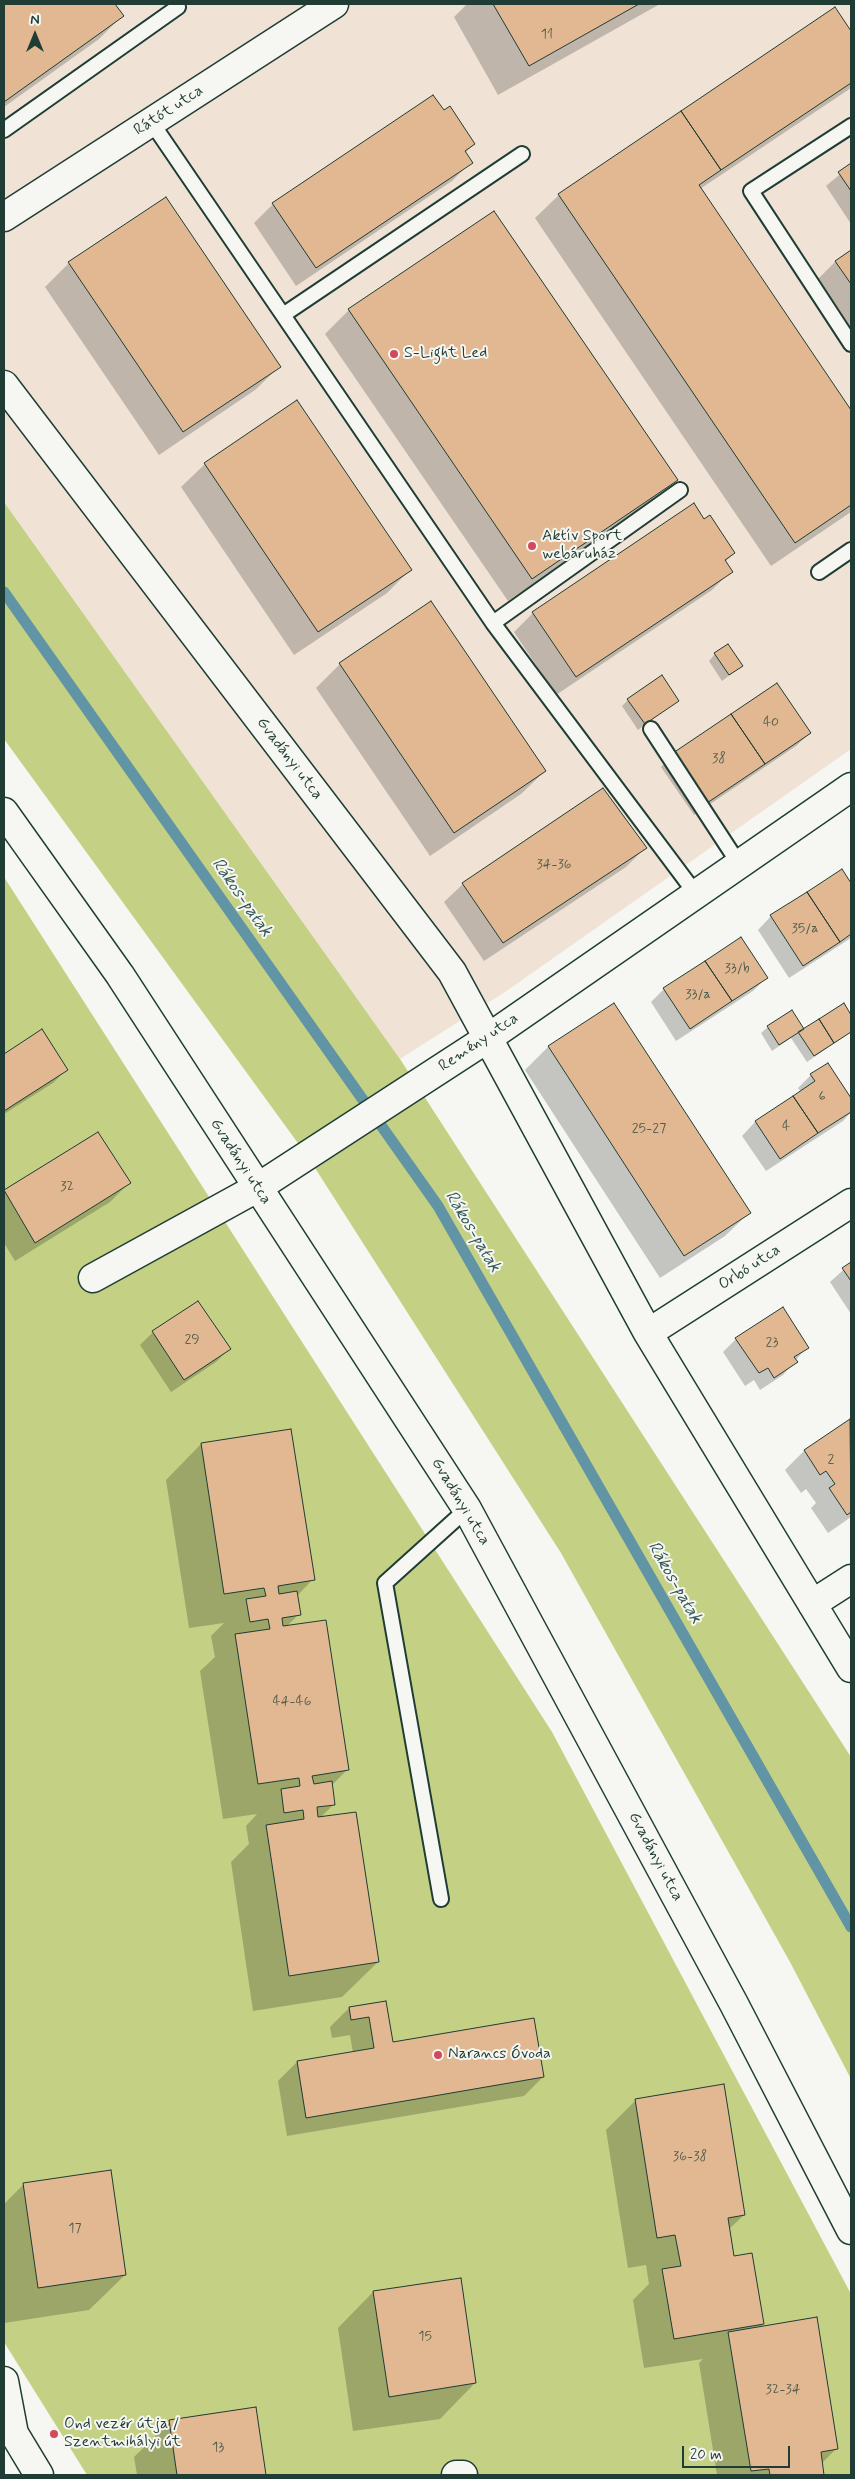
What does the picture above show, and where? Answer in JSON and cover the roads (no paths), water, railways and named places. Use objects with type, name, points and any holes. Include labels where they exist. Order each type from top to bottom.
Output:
[{"type":"street","name":"Rátót utca","points":[[4,217],[334,4]]},
{"type":"street","name":"Gvadányi utca","points":[[4,385],[452,972],[648,1333],[851,1668]]},
{"type":"street","name":"Remény utca","points":[[93,1278],[257,1188],[488,1038],[851,787]]},
{"type":"street","name":"Gvadányi utca","points":[[4,812],[120,975],[467,1509],[734,2004],[851,2230]]},
{"type":"street","name":"Orbó utca","points":[[648,1333],[851,1203]]},
{"type":"street","points":[[812,1604],[851,1579]]},
{"type":"street","points":[[4,2381],[9,2425],[39,2475]]},
{"type":"street","points":[[456,2475],[462,2475]]},
{"type":"lane","points":[[4,130],[178,7],[176,4]]},
{"type":"lane","points":[[152,123],[493,624],[696,894]]},
{"type":"lane","points":[[851,126],[751,191],[851,344]]},
{"type":"lane","points":[[283,315],[522,154]]},
{"type":"lane","points":[[493,624],[680,490]]},
{"type":"lane","points":[[819,572],[851,550]]},
{"type":"lane","points":[[651,729],[739,864]]},
{"type":"lane","points":[[441,1899],[385,1584],[467,1509]]},
{"type":"waterway","name":"Rákos-patak","points":[[4,592],[438,1206],[851,1927]]},
{"type":"place","name":"S-Light Led","points":[[394,354]]},
{"type":"place","name":"Aktív Sport webáruház","points":[[532,546]]},
{"type":"place","name":"Narancs Óvoda","points":[[438,2055]]},
{"type":"place","name":"Ond vezér útja / Szentmihályi út","points":[[54,2434]]}]
